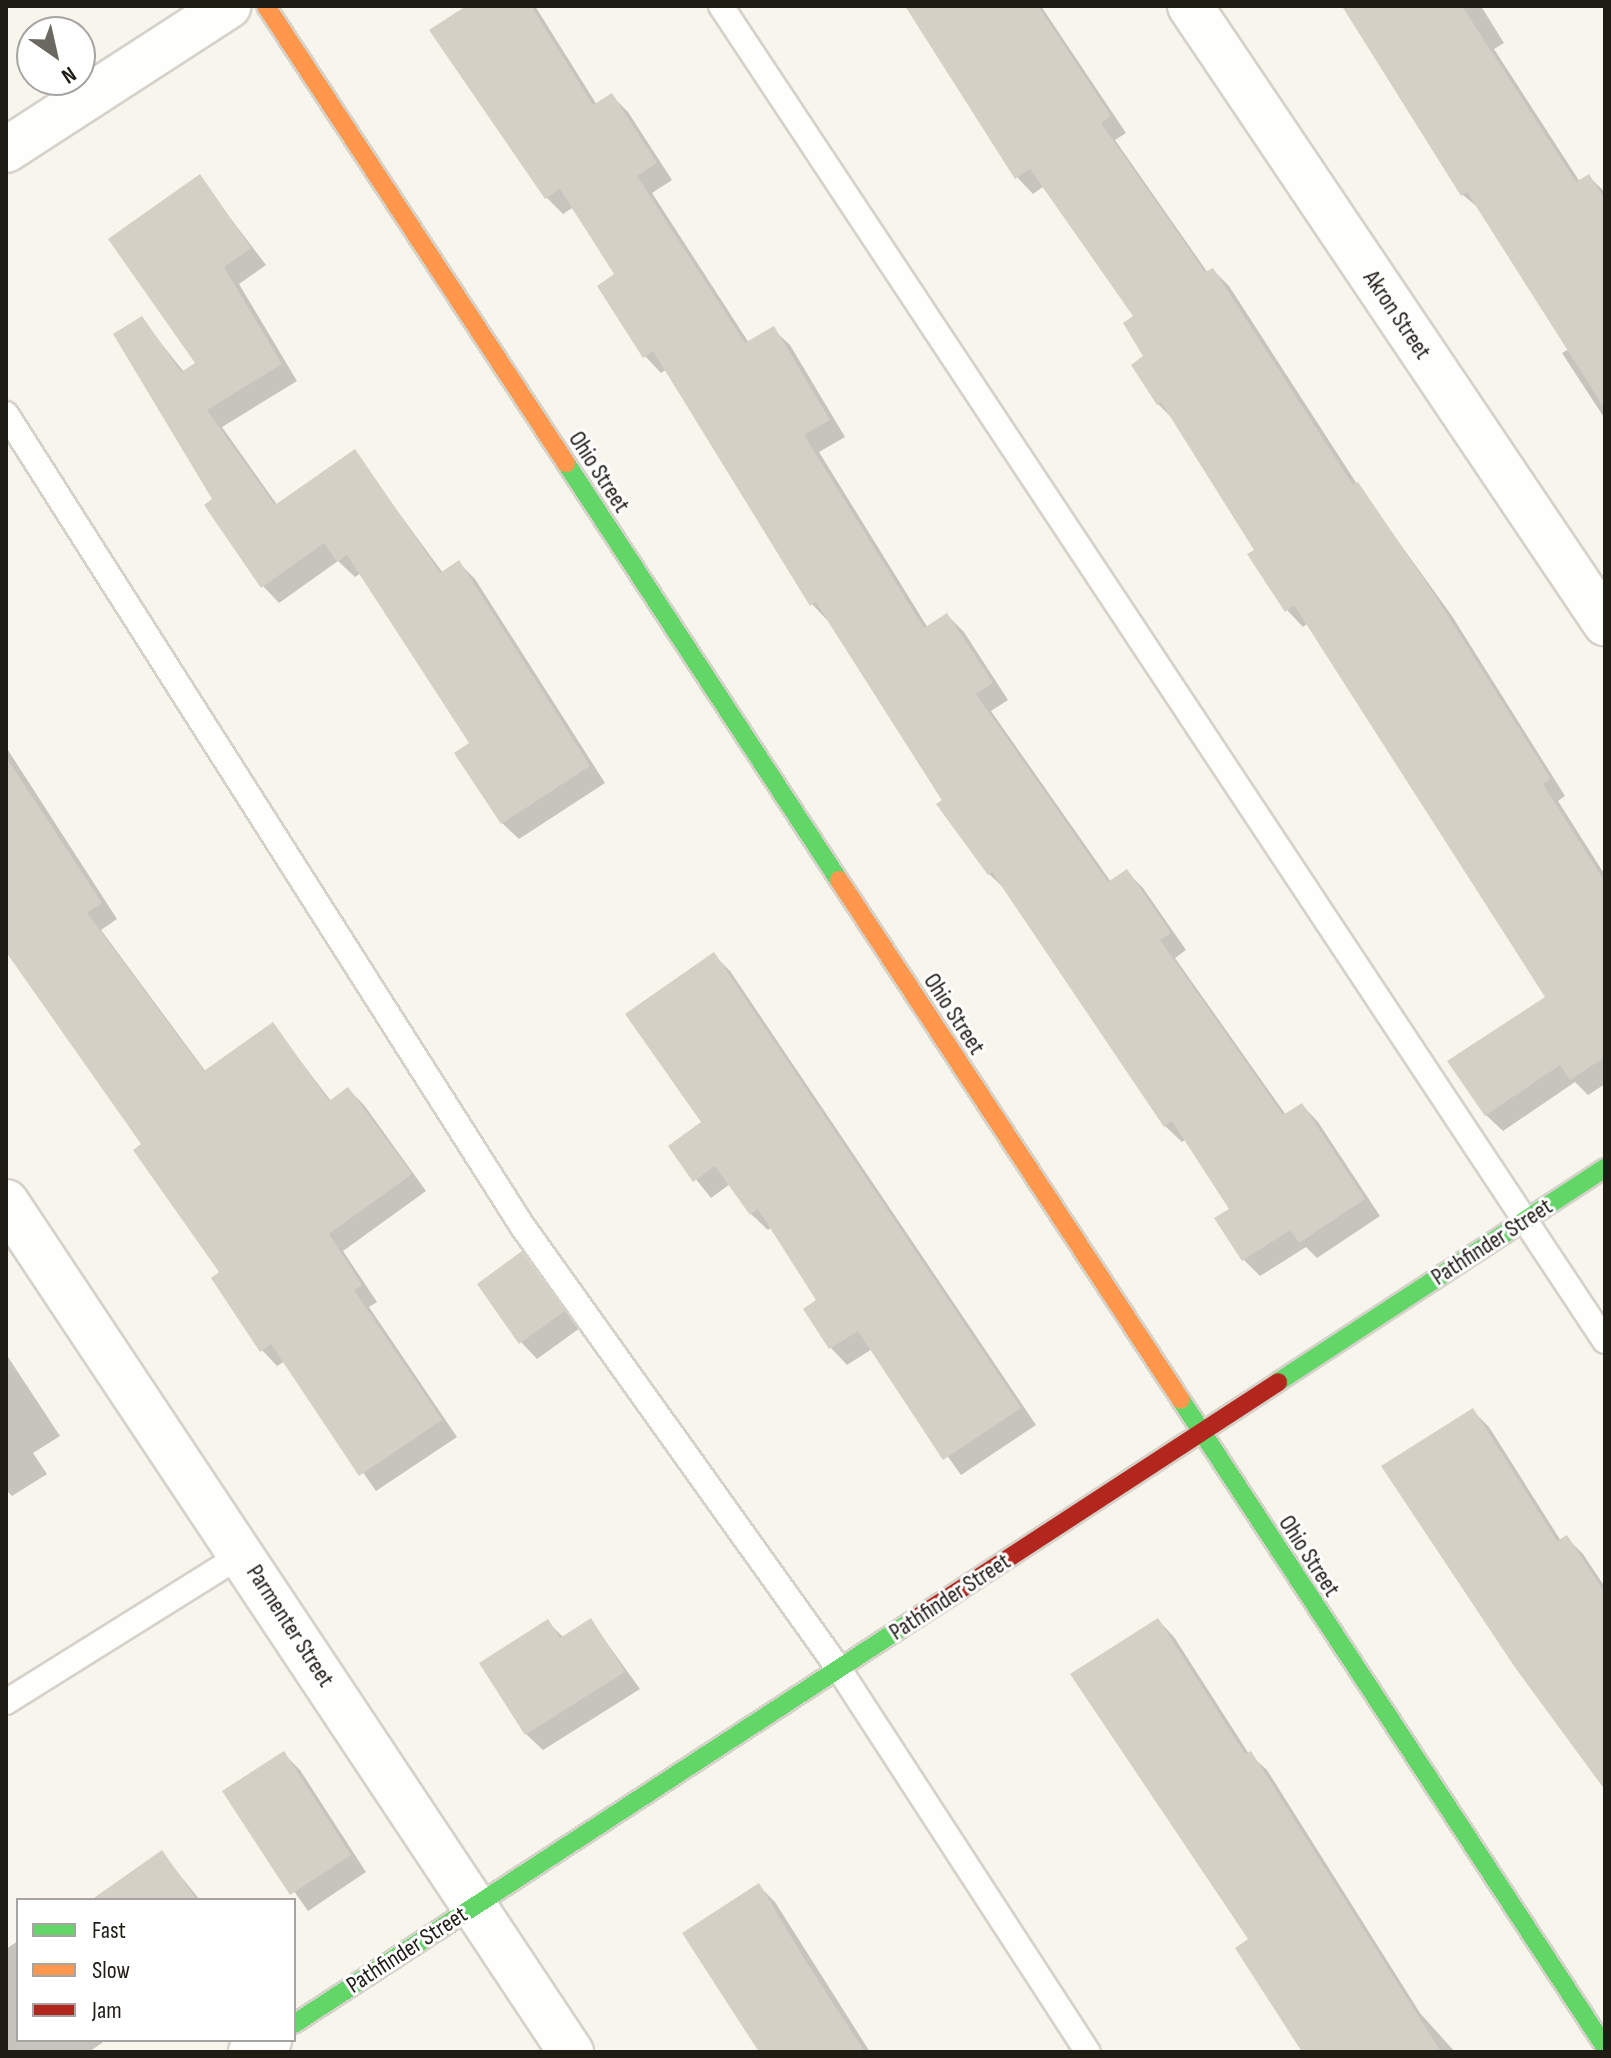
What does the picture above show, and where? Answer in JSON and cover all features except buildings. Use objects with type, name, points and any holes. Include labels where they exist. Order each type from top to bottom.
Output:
[{"type":"street","points":[[6,150],[229,6]]},
{"type":"street","name":"Ohio Street","points":[[266,6],[1605,2047]]},
{"type":"street","name":"Akron Street","points":[[1190,6],[1605,623]]},
{"type":"street","name":"Pathfinder Street","points":[[296,2023],[1605,1168]]},
{"type":"street","name":"Parmenter Street","points":[[6,1202],[243,1554],[571,2052]]},
{"type":"lane","points":[[721,6],[1605,1341]]},
{"type":"lane","points":[[6,414],[523,1227],[839,1669],[1088,2052]]},
{"type":"lane","points":[[6,1702],[243,1554]]},
{"type":"traffic: fast","points":[[566,463],[839,880]]},
{"type":"traffic: fast","points":[[1278,1382],[1605,1168]]},
{"type":"traffic: fast","points":[[1181,1400],[1605,2047]]},
{"type":"traffic: fast","points":[[296,2023],[918,1617]]},
{"type":"traffic: slow","points":[[266,6],[566,463]]},
{"type":"traffic: slow","points":[[839,880],[1181,1400]]},
{"type":"traffic: jam","points":[[918,1617],[1278,1382]]}]
